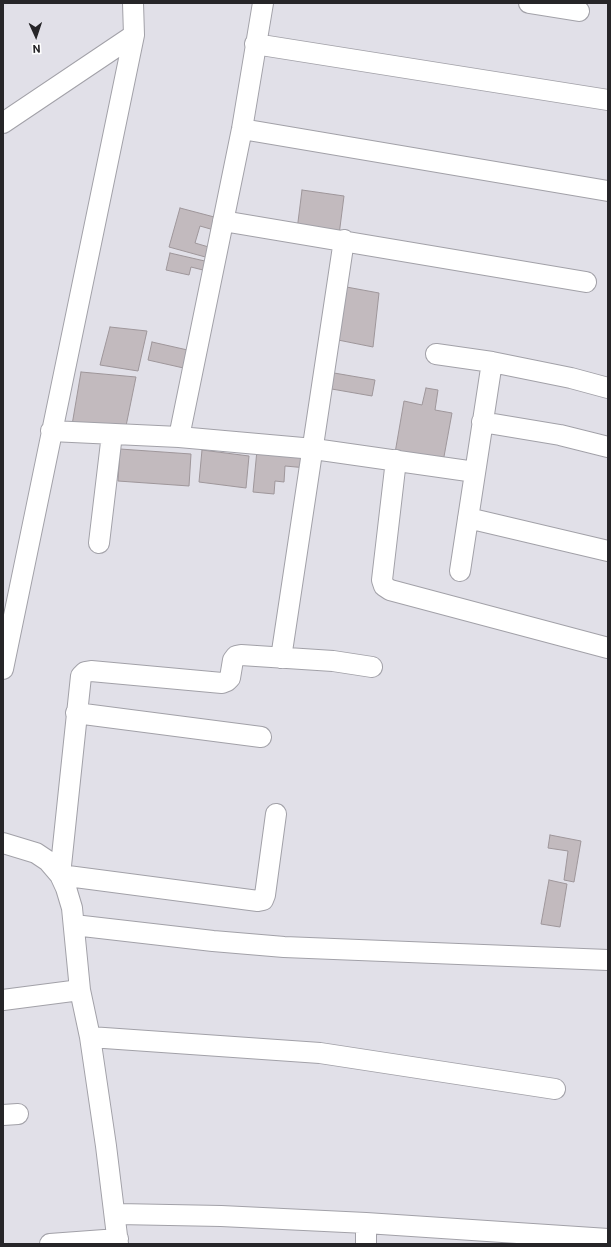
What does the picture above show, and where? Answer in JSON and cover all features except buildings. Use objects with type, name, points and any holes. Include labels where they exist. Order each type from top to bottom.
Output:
[{"type":"street","points":[[3,669],[134,35],[133,3]]},
{"type":"street","points":[[179,437],[242,129],[263,3]]},
{"type":"street","points":[[529,3],[579,11]]},
{"type":"street","points":[[3,123],[134,35]]},
{"type":"street","points":[[256,44],[608,100]]},
{"type":"street","points":[[242,129],[608,191]]},
{"type":"street","points":[[223,220],[586,282]]},
{"type":"street","points":[[281,658],[314,449],[344,240]]},
{"type":"street","points":[[436,354],[492,362],[571,378],[608,388]]},
{"type":"street","points":[[460,571],[492,362]]},
{"type":"street","points":[[482,422],[560,435],[608,448]]},
{"type":"street","points":[[51,431],[179,437],[314,449],[475,472]]},
{"type":"street","points":[[99,544],[112,434]]},
{"type":"street","points":[[396,460],[382,580],[384,586],[390,590],[608,648]]},
{"type":"street","points":[[468,518],[608,551]]},
{"type":"street","points":[[60,875],[76,713],[82,676],[85,672],[90,671],[222,683],[230,678],[233,660],[236,656],[333,662],[372,667]]},
{"type":"street","points":[[76,713],[261,737]]},
{"type":"street","points":[[60,875],[258,901],[263,900],[265,895],[276,814]]},
{"type":"street","points":[[3,843],[36,853],[48,861],[60,875],[72,908],[80,990],[90,1037],[118,1242],[50,1244]]},
{"type":"street","points":[[74,924],[213,941],[284,947],[608,960]]},
{"type":"street","points":[[3,1000],[80,990]]},
{"type":"street","points":[[90,1037],[320,1053],[555,1089]]},
{"type":"street","points":[[118,1214],[221,1216],[366,1223],[553,1240],[608,1239]]},
{"type":"street","points":[[366,1223],[366,1244]]}]
